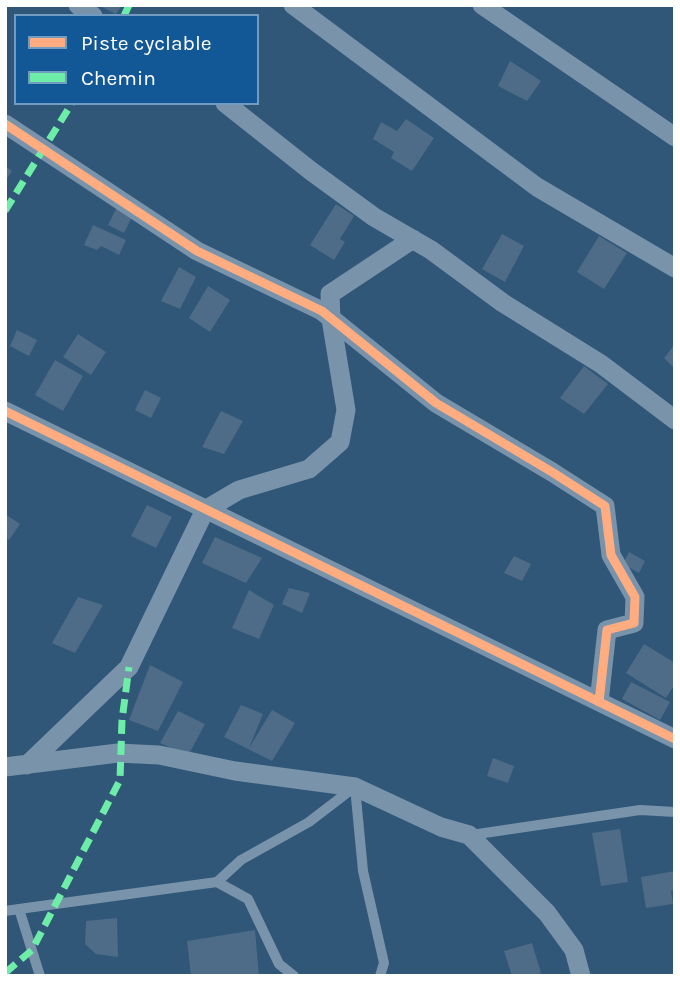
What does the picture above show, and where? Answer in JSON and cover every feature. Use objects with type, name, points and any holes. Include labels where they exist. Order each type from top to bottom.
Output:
[{"type":"street","points":[[293,5],[537,187],[675,268]]},
{"type":"street","points":[[482,5],[675,137]]},
{"type":"street","points":[[227,105],[311,172],[374,217],[431,250],[503,303],[601,365],[675,420]]},
{"type":"street","points":[[5,124],[197,251],[322,311],[436,403],[552,471],[605,506],[611,555],[635,597],[634,623],[607,630],[599,702]]},
{"type":"street","points":[[27,765],[129,667],[205,510],[239,490],[309,468],[340,442],[346,410],[331,318],[330,294],[413,239]]},
{"type":"street","points":[[5,411],[675,739]]},
{"type":"street","points":[[5,767],[118,753],[159,755],[235,771],[355,787],[441,827],[469,835],[547,913],[574,950],[582,976]]},
{"type":"lane","points":[[5,911],[217,882],[241,860],[309,822],[355,787]]},
{"type":"lane","points":[[355,787],[363,871],[384,963],[380,976]]},
{"type":"lane","points":[[469,835],[505,832],[640,810],[675,812]]},
{"type":"lane","points":[[217,882],[248,899],[279,964],[294,976]]},
{"type":"lane","points":[[19,909],[40,976]]},
{"type":"building","points":[[98,5],[122,5],[116,14]]},
{"type":"building","points":[[510,61],[541,81],[527,101],[498,86]]},
{"type":"building","points":[[406,119],[434,138],[412,171],[391,158],[394,152],[373,139],[381,122],[397,131]]},
{"type":"building","points":[[5,166],[12,171],[5,181]]},
{"type":"building","points":[[336,204],[354,216],[340,239],[345,242],[334,260],[310,245]]},
{"type":"building","points":[[117,207],[133,215],[124,233],[108,225]]},
{"type":"building","points":[[93,225],[126,240],[119,255],[101,246],[97,250],[84,245]]},
{"type":"building","points":[[502,234],[524,246],[505,282],[482,269]]},
{"type":"building","points":[[599,236],[627,253],[604,289],[577,272]]},
{"type":"building","points":[[179,267],[196,277],[180,309],[161,301]]},
{"type":"building","points":[[208,286],[230,300],[210,332],[189,318]]},
{"type":"building","points":[[17,330],[37,340],[29,356],[10,346]]},
{"type":"building","points":[[78,334],[106,352],[91,375],[63,357]]},
{"type":"building","points":[[675,344],[675,369],[664,358]]},
{"type":"building","points":[[55,360],[83,376],[63,411],[35,395]]},
{"type":"building","points":[[584,366],[608,384],[584,414],[560,398]]},
{"type":"building","points":[[145,390],[161,398],[151,418],[135,410]]},
{"type":"building","points":[[221,411],[243,421],[224,454],[202,447]]},
{"type":"building","points":[[147,505],[172,517],[156,548],[131,536]]},
{"type":"building","points":[[5,514],[20,524],[9,540],[5,538]]},
{"type":"building","points":[[215,537],[262,558],[246,583],[202,563]]},
{"type":"building","points":[[629,552],[645,561],[639,573],[623,564]]},
{"type":"building","points":[[514,556],[531,564],[522,581],[504,573]]},
{"type":"building","points":[[289,588],[310,593],[302,613],[282,604]]},
{"type":"building","points":[[249,590],[274,605],[259,639],[232,628]]},
{"type":"building","points":[[78,597],[103,605],[75,653],[52,643]]},
{"type":"building","points":[[644,644],[675,663],[675,684],[666,698],[626,673]]},
{"type":"building","points":[[150,665],[183,682],[158,731],[129,720]]},
{"type":"building","points":[[631,682],[670,702],[660,720],[622,699]]},
{"type":"building","points":[[241,705],[263,714],[249,748],[272,710],[295,723],[272,761],[224,737]]},
{"type":"building","points":[[178,711],[205,724],[188,756],[160,743]]},
{"type":"building","points":[[493,758],[514,766],[508,783],[487,776]]},
{"type":"building","points":[[620,829],[628,882],[601,886],[592,833]]},
{"type":"building","points":[[675,871],[675,891],[671,891],[673,904],[646,908],[641,877]]},
{"type":"building","points":[[117,918],[118,957],[96,954],[85,944],[86,921]]},
{"type":"building","points":[[255,930],[259,976],[191,976],[187,941]]},
{"type":"building","points":[[532,943],[541,973],[533,976],[512,976],[504,951]]},
{"type":"marked path","points":[[125,14],[129,5]]},
{"type":"marked path","points":[[5,211],[71,105]]},
{"type":"marked path","points":[[5,973],[32,950],[120,780],[122,720],[129,667]]},
{"type":"cycle path","points":[[5,124],[197,251],[322,311],[436,403],[605,506],[611,555],[635,597],[634,623],[607,630],[599,702]]},
{"type":"cycle path","points":[[5,411],[675,739]]}]
